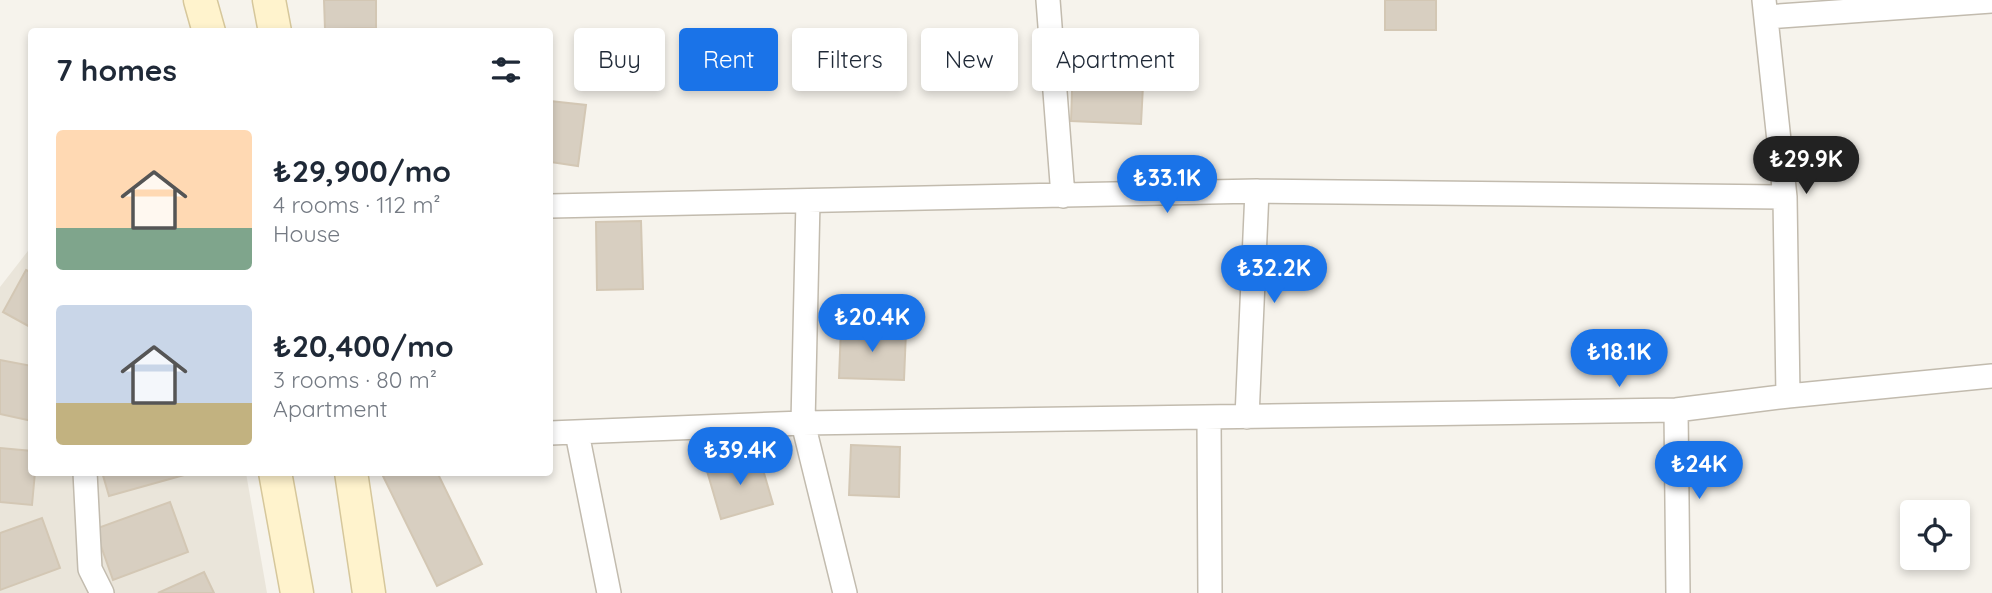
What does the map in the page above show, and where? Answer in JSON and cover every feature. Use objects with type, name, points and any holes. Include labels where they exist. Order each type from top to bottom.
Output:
[{"type":"main road","points":[[200,0],[208,28]]},
{"type":"main road","points":[[270,0],[274,28]]},
{"type":"main road","points":[[276,476],[296,593]]},
{"type":"main road","points":[[352,476],[369,593]]},
{"type":"street","points":[[1048,0],[1063,196]]},
{"type":"street","points":[[1788,396],[1784,197],[1765,8],[1992,1]]},
{"type":"street","points":[[1247,417],[1257,191]]},
{"type":"street","points":[[553,206],[1257,191],[1784,197]]},
{"type":"street","points":[[808,201],[803,423],[845,593]]},
{"type":"street","points":[[553,433],[803,423],[1676,410],[1992,376]]},
{"type":"street","points":[[1676,410],[1678,593]]},
{"type":"street","points":[[1209,418],[1210,593]]},
{"type":"street","points":[[577,433],[609,593]]},
{"type":"street","points":[[85,476],[90,569],[102,593]]},
{"type":"shaded area","points":[[28,251],[28,476],[247,476],[267,593],[0,593],[0,287]]},
{"type":"building","points":[[324,0],[376,0],[376,28],[325,28]]},
{"type":"building","points":[[1385,0],[1436,0],[1436,30],[1385,30]]},
{"type":"building","points":[[1072,91],[1143,91],[1141,124],[1071,121]]},
{"type":"building","points":[[553,101],[586,105],[578,166],[553,162]]},
{"type":"building","points":[[641,221],[643,289],[597,290],[596,222]]},
{"type":"building","points":[[26,270],[28,271],[28,326],[3,312]]},
{"type":"building","points":[[841,328],[906,331],[904,380],[839,378]]},
{"type":"building","points":[[0,360],[28,365],[28,420],[0,414]]},
{"type":"building","points":[[851,445],[900,447],[899,497],[849,495]]},
{"type":"building","points":[[0,448],[28,451],[28,476],[35,476],[32,505],[0,502]]},
{"type":"building","points":[[759,456],[773,504],[721,519],[707,471]]},
{"type":"building","points":[[103,476],[180,476],[109,496]]},
{"type":"building","points":[[383,476],[439,476],[482,564],[437,586]]},
{"type":"building","points":[[170,502],[188,552],[113,580],[95,529]]},
{"type":"building","points":[[42,518],[60,568],[0,590],[0,533]]},
{"type":"building","points":[[204,572],[214,593],[158,593]]}]
